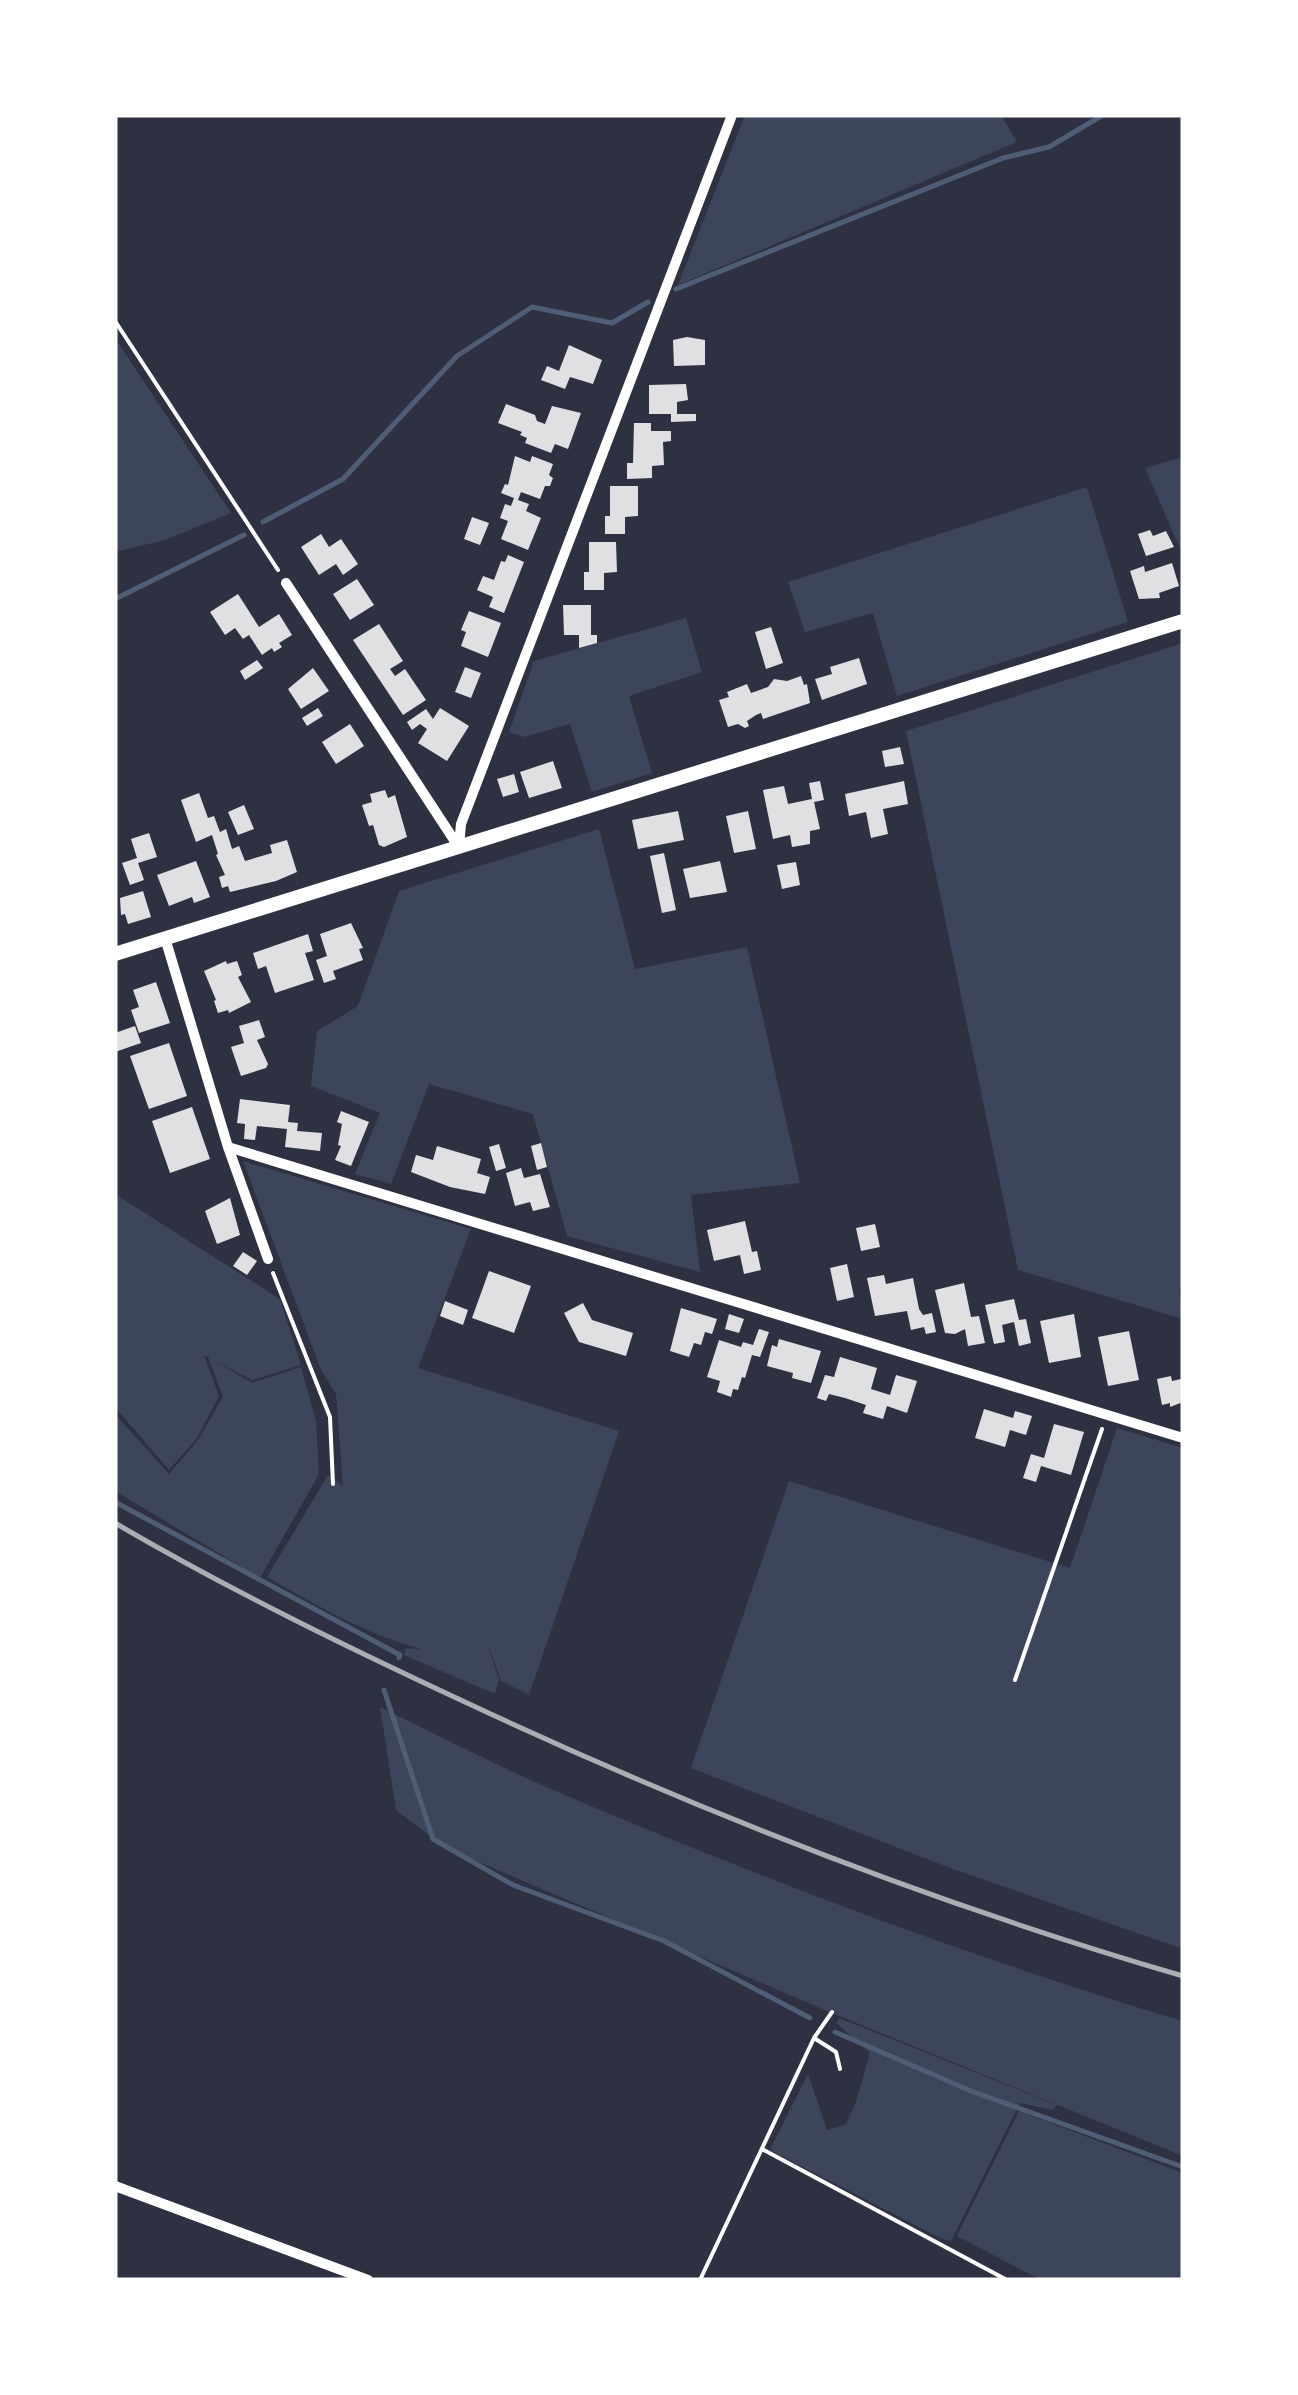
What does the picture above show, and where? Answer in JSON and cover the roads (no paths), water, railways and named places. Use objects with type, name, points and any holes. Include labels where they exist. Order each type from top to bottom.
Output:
[{"type":"street","points":[[459,846],[461,824],[732,115]]},
{"type":"street","points":[[286,583],[459,846]]},
{"type":"street","points":[[115,954],[1183,621]]},
{"type":"street","points":[[166,938],[228,1147],[268,1259]]},
{"type":"street","points":[[228,1147],[1183,1438]]},
{"type":"street","points":[[115,2186],[368,2280]]},
{"type":"waterway","points":[[676,289],[1003,158],[1049,147],[1103,115]]},
{"type":"waterway","points":[[263,522],[343,479],[457,356],[532,307],[612,323],[648,302]]},
{"type":"waterway","points":[[115,599],[244,535]]},
{"type":"waterway","points":[[115,1502],[400,1655],[399,1658]]},
{"type":"waterway","points":[[384,1690],[433,1839],[513,1885],[664,1941],[810,2018]]},
{"type":"waterway","points":[[835,2032],[971,2091],[1183,2167]]},
{"type":"railway","points":[[115,1523],[342,1643],[652,1786],[915,1889],[1183,1976]]}]
